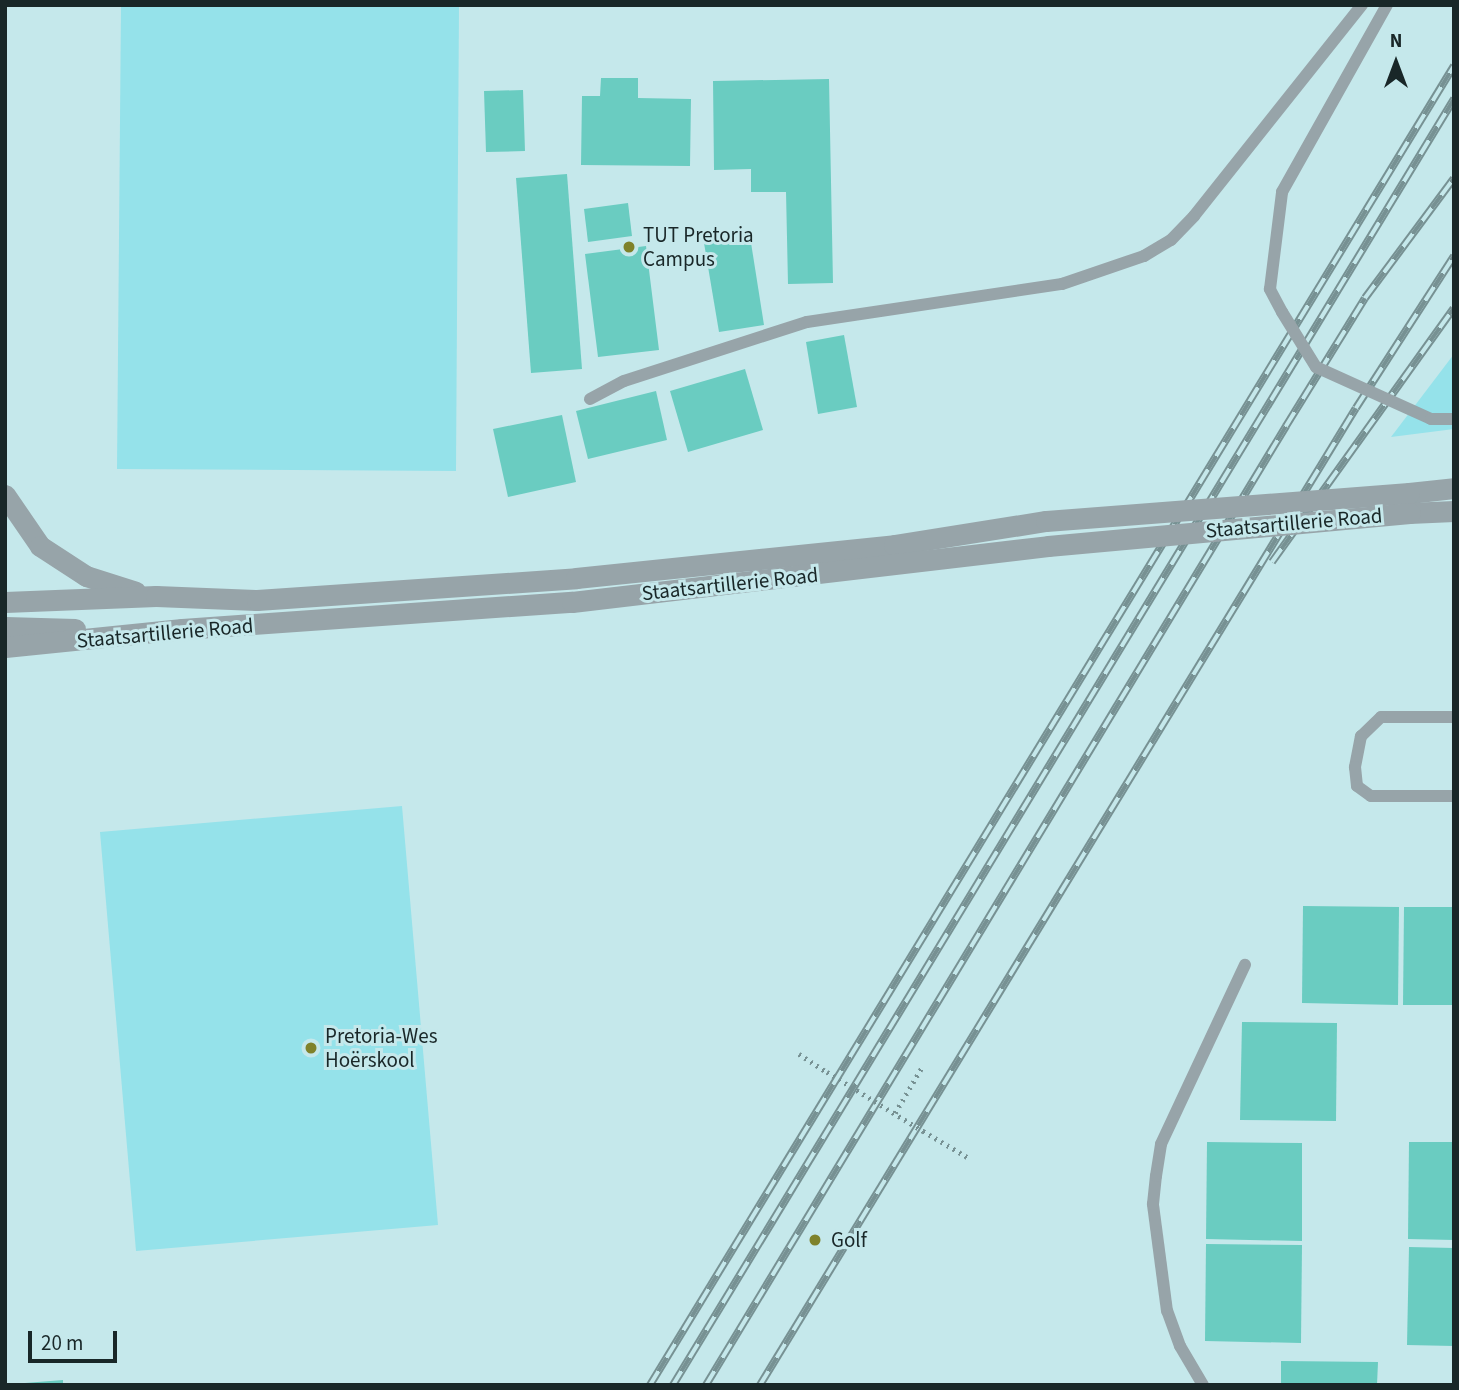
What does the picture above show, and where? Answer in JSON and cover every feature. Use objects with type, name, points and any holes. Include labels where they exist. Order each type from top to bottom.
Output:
[{"type":"street","name":"Staatsartillerie Road","points":[[5,647],[182,629],[572,602],[1409,503],[1454,488]]},
{"type":"street","points":[[5,495],[29,534],[66,565],[86,576],[156,596]]},
{"type":"street","name":"Staatsartillerie Road","points":[[5,602],[156,596],[281,599],[679,570],[894,545],[1046,521],[1409,503],[1454,511]]},
{"type":"street","points":[[5,627],[182,629]]},
{"type":"lane","points":[[590,399],[624,381],[807,322],[1062,284],[1121,268],[1144,257],[1171,240],[1194,216],[1362,5]]},
{"type":"lane","points":[[1387,5],[1282,192],[1270,289],[1316,367],[1431,419],[1454,419]]},
{"type":"lane","points":[[1454,717],[1381,717],[1361,736],[1355,767],[1357,786],[1371,796],[1454,796]]},
{"type":"lane","points":[[1203,1385],[1180,1346],[1167,1311],[1153,1204],[1161,1144],[1245,965]]},
{"type":"path","points":[[799,1054],[969,1158]]},
{"type":"path","points":[[895,1113],[922,1067]]},
{"type":"shaded area","points":[[121,5],[459,5],[456,471],[117,469]]},
{"type":"shaded area","points":[[1454,354],[1454,429],[1391,437]]},
{"type":"shaded area","points":[[402,806],[438,1225],[136,1251],[100,832]]},
{"type":"building","points":[[601,78],[638,78],[638,98],[691,99],[690,166],[581,165],[582,96],[600,96]]},
{"type":"building","points":[[829,79],[833,283],[788,284],[786,192],[751,192],[751,169],[714,170],[713,81]]},
{"type":"building","points":[[523,90],[525,151],[486,152],[484,91]]},
{"type":"building","points":[[567,174],[582,369],[531,373],[516,178]]},
{"type":"building","points":[[628,203],[632,236],[588,242],[584,209]]},
{"type":"building","points":[[749,230],[764,325],[719,332],[703,237]]},
{"type":"building","points":[[646,246],[659,350],[598,357],[585,254]]},
{"type":"building","points":[[844,335],[857,407],[818,414],[806,342]]},
{"type":"building","points":[[745,369],[763,430],[688,452],[670,391]]},
{"type":"building","points":[[656,391],[667,440],[588,459],[576,411]]},
{"type":"building","points":[[562,415],[576,482],[508,497],[493,429]]},
{"type":"building","points":[[1303,906],[1399,907],[1398,1005],[1302,1003]]},
{"type":"building","points":[[1404,907],[1454,907],[1454,1005],[1403,1005]]},
{"type":"building","points":[[1242,1022],[1337,1023],[1336,1121],[1240,1120]]},
{"type":"building","points":[[1207,1142],[1302,1143],[1302,1241],[1206,1239]]},
{"type":"building","points":[[1409,1142],[1454,1142],[1454,1240],[1408,1239]]},
{"type":"building","points":[[1206,1244],[1302,1245],[1301,1343],[1205,1341]]},
{"type":"building","points":[[1409,1247],[1454,1248],[1454,1346],[1407,1345]]},
{"type":"building","points":[[1281,1361],[1378,1362],[1377,1385],[1281,1385]]},
{"type":"building","points":[[63,1380],[63,1385],[25,1385],[25,1383]]},
{"type":"railway","points":[[650,1385],[1454,66]]},
{"type":"railway","points":[[673,1385],[1454,99]]},
{"type":"railway","points":[[706,1385],[1365,298],[1454,178]]},
{"type":"railway","points":[[760,1385],[1356,408],[1454,256]]},
{"type":"railway","points":[[1272,562],[1454,308]]},
{"type":"place","name":"TUT Pretoria Campus","points":[[629,247]]},
{"type":"place","name":"Pretoria-Wes Hoërskool","points":[[311,1048]]},
{"type":"place","name":"Golf","points":[[815,1240]]}]
